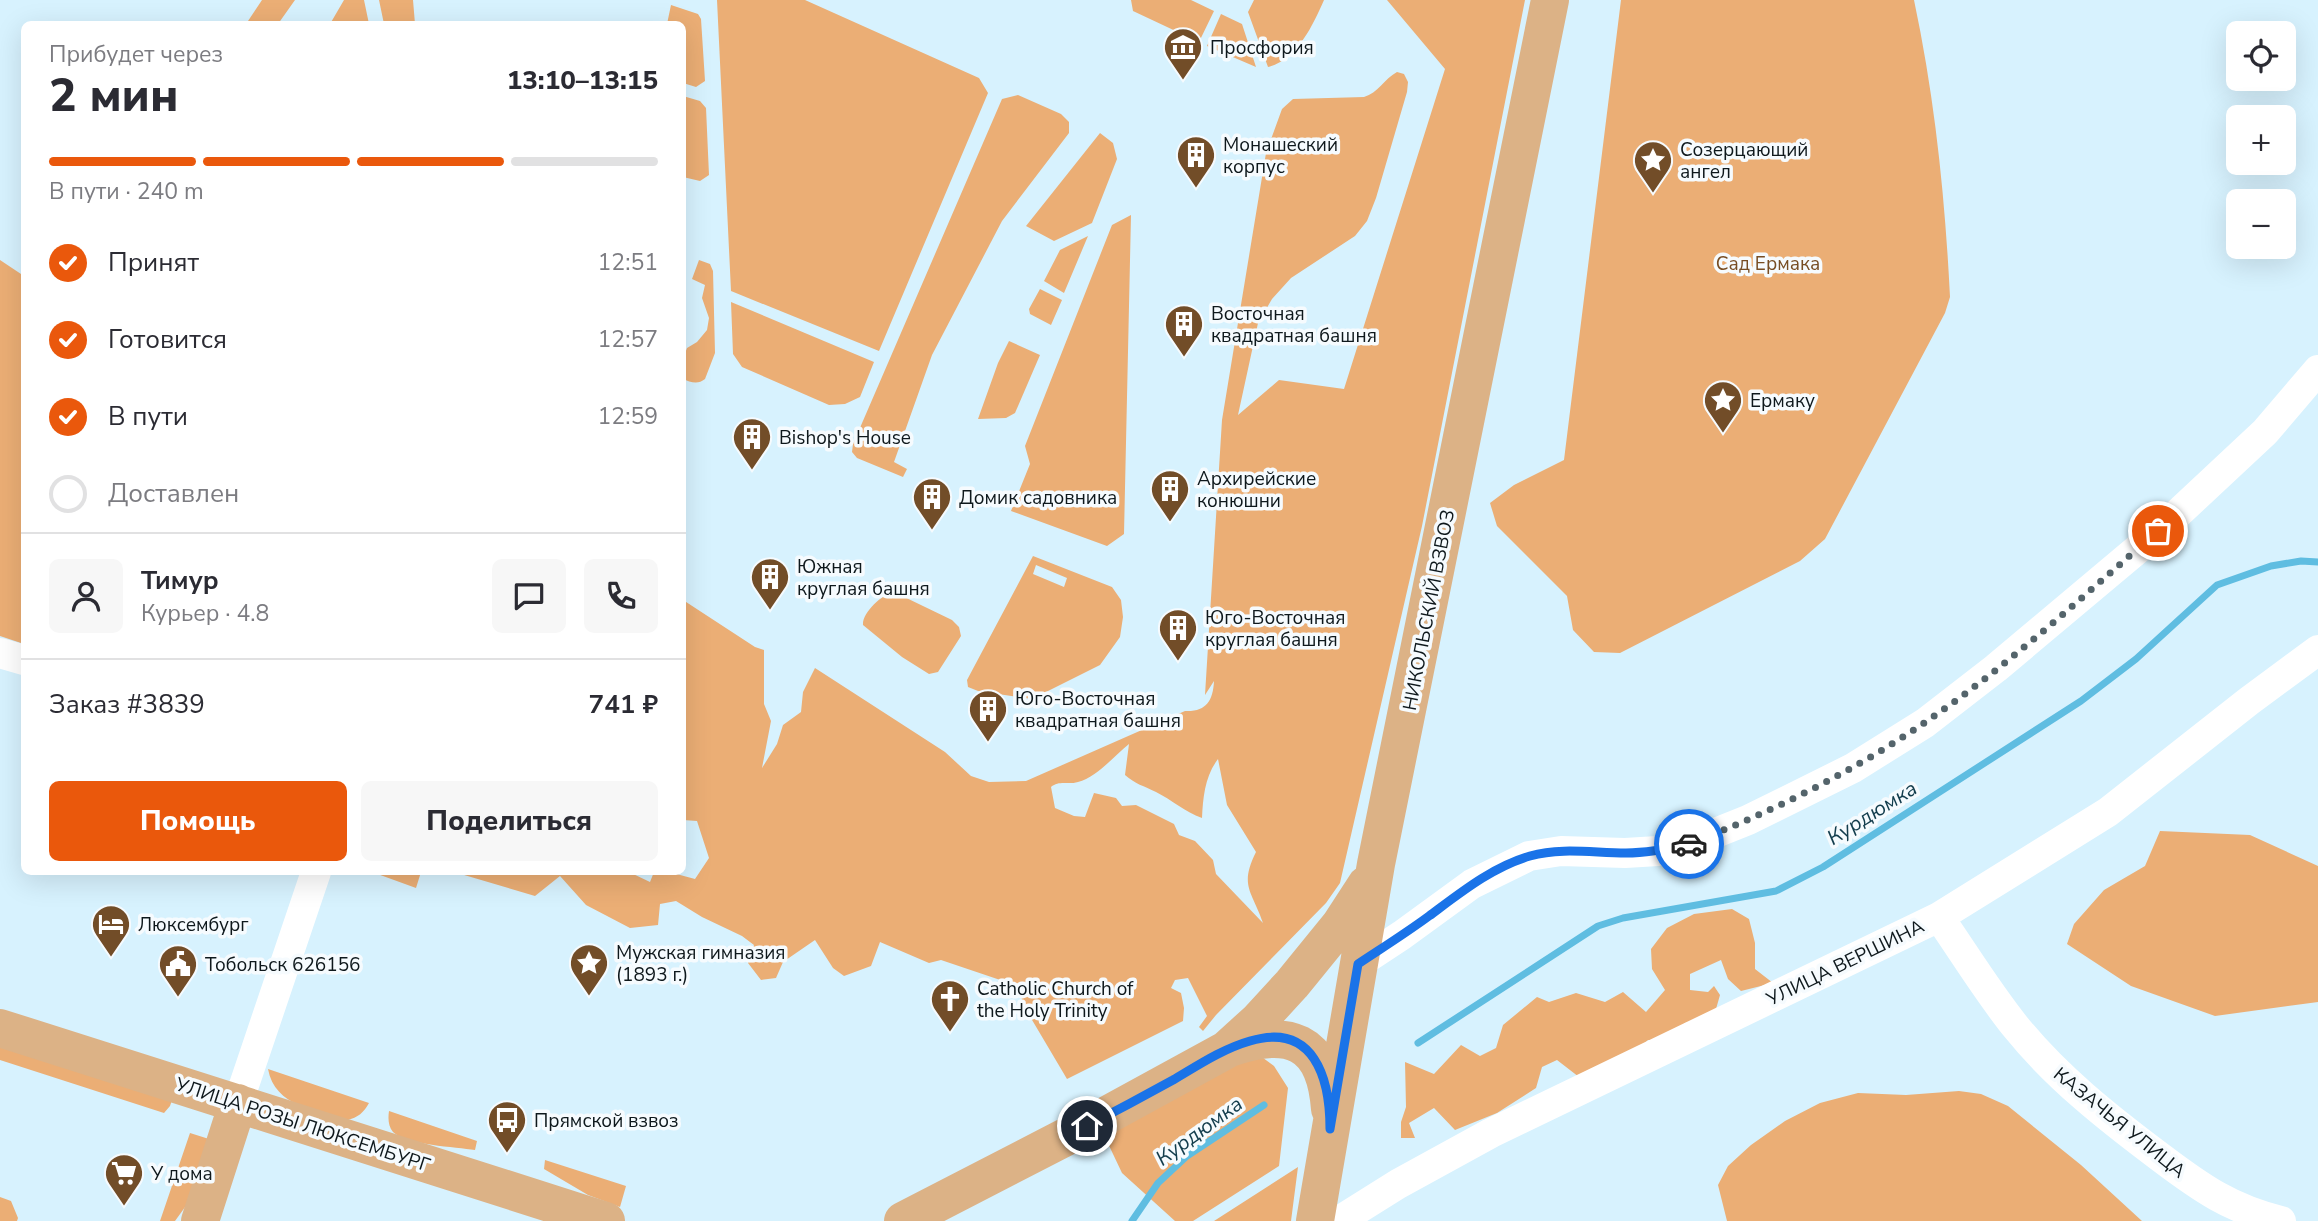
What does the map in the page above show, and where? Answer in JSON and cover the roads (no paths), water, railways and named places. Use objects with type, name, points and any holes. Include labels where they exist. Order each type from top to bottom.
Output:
[{"type":"main road","name":"НИКОЛЬСКИЙ ВЗВОЗ","points":[[1315,1221],[1376,864],[1550,0]]},
{"type":"main road","points":[[1226,1050],[1258,1021],[1300,974],[1359,898],[1376,864]]},
{"type":"main road","name":"УЛИЦА РОЗЫ ЛЮКСЕМБУРГ","points":[[0,1028],[606,1221]]},
{"type":"main road","points":[[903,1221],[1087,1126],[1226,1050],[1268,1037],[1285,1038],[1307,1050],[1316,1060],[1328,1089],[1330,1129]]},
{"type":"main road","points":[[200,1221],[238,1103]]},
{"type":"street","points":[[1358,964],[1472,884],[1529,856],[1561,851],[1658,851],[1688,844],[1748,820],[1853,768],[1925,723],[2098,583],[2265,432],[2318,370]]},
{"type":"street","name":"УЛИЦА ВЕРШИНА","points":[[1339,1221],[1398,1184],[1491,1133],[1939,917],[2109,812],[2318,650]]},
{"type":"street","points":[[0,653],[21,659]]},
{"type":"street","points":[[238,1103],[315,875]]},
{"type":"street","name":"КАЗАЧЬЯ УЛИЦА","points":[[1939,917],[2015,1027],[2049,1065],[2088,1101],[2203,1189],[2232,1206],[2281,1221]]},
{"type":"waterway","name":"Курдюмка","points":[[1418,1043],[1598,926],[1623,918],[1776,891],[1823,867],[2081,701],[2136,659],[2217,585],[2271,566],[2301,561],[2318,562]]},
{"type":"waterway","name":"Курдюмка","points":[[1132,1221],[1158,1183],[1187,1156],[1264,1105]]},
{"type":"place","name":"Просфория","points":[[1183,81]]},
{"type":"place","name":"Монашеский корпус","points":[[1196,189]]},
{"type":"place","name":"Созерцающий ангел","points":[[1653,194]]},
{"type":"place","name":"Восточная квадратная башня","points":[[1184,358]]},
{"type":"place","name":"Ермаку","points":[[1723,434]]},
{"type":"place","name":"Bishop's House","points":[[752,471]]},
{"type":"place","name":"Архирейские конюшни","points":[[1170,523]]},
{"type":"place","name":"Домик садовника","points":[[932,531]]},
{"type":"place","name":"Южная круглая башня","points":[[770,611]]},
{"type":"place","name":"Юго-Восточная круглая башня","points":[[1178,662]]},
{"type":"place","name":"Юго-Восточная квадратная башня","points":[[988,743]]},
{"type":"place","name":"Люксембург","points":[[111,958]]},
{"type":"place","name":"Мужская гимназия (1893 г.)","points":[[589,997]]},
{"type":"place","name":"Тобольск 626156","points":[[178,998]]},
{"type":"place","name":"Catholic Church of the Holy Trinity","points":[[950,1033]]},
{"type":"place","name":"Прямской взвоз","points":[[507,1154]]},
{"type":"place","name":"У дома","points":[[124,1207]]},
{"type":"park label","name":"Сад Ермака","points":[[1768,263]]}]
